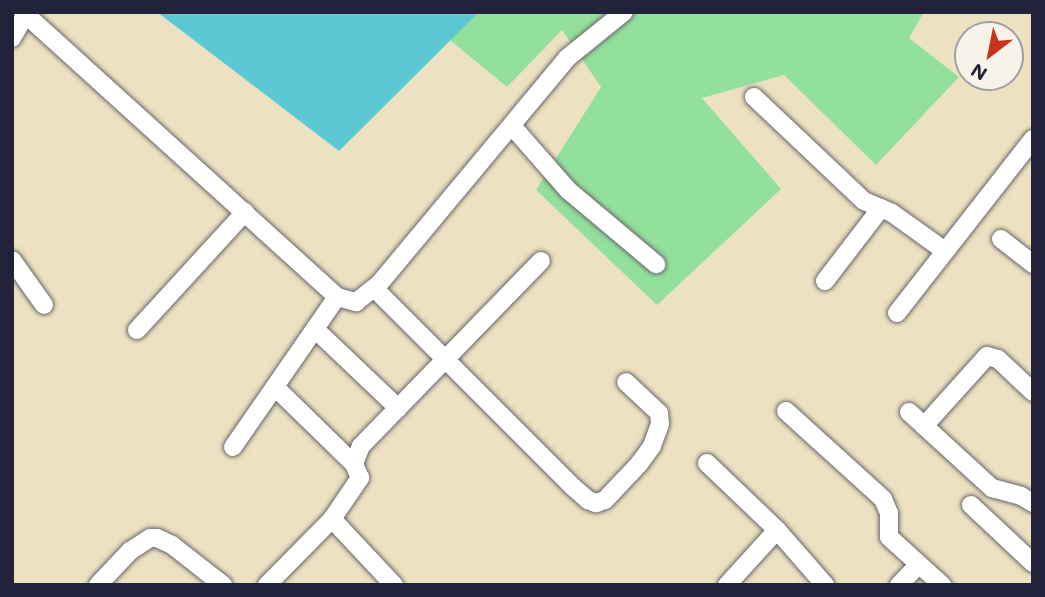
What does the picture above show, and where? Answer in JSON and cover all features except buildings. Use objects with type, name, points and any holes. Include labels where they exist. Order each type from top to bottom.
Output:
[{"type":"street","points":[[12,38],[26,13],[337,297],[356,302],[374,289],[575,50],[624,12]]},
{"type":"street","points":[[754,97],[857,195],[945,251]]},
{"type":"street","points":[[512,126],[569,191],[656,264]]},
{"type":"street","points":[[897,313],[1033,139]]},
{"type":"street","points":[[825,281],[881,208]]},
{"type":"street","points":[[136,330],[245,212]]},
{"type":"street","points":[[1001,239],[1033,264]]},
{"type":"street","points":[[12,260],[44,305]]},
{"type":"street","points":[[354,464],[361,446],[541,261]]},
{"type":"street","points":[[374,289],[573,487],[588,500],[596,503],[605,500],[639,464],[652,446],[660,424],[659,413],[626,382]]},
{"type":"street","points":[[233,447],[337,297]]},
{"type":"street","points":[[315,329],[398,408]]},
{"type":"street","points":[[924,426],[987,356],[998,359],[1033,392]]},
{"type":"street","points":[[267,585],[332,519],[360,478],[354,464],[276,388]]},
{"type":"street","points":[[786,411],[883,499],[889,513],[888,537],[942,585]]},
{"type":"street","points":[[909,412],[992,488],[1021,496],[1033,503]]},
{"type":"street","points":[[707,463],[777,530],[825,585]]},
{"type":"street","points":[[971,505],[1033,563]]},
{"type":"street","points":[[332,519],[394,585]]},
{"type":"street","points":[[727,585],[777,530]]},
{"type":"street","points":[[98,585],[130,551],[150,538],[157,538],[172,545],[223,585]]},
{"type":"street","points":[[899,585],[918,565]]},
{"type":"green space","points":[[479,12],[924,12],[909,38],[954,73],[954,82],[876,165],[784,75],[702,98],[781,189],[657,305],[536,190],[601,87],[562,30],[507,87],[450,40]]},
{"type":"water","points":[[157,12],[479,12],[339,151]]}]
